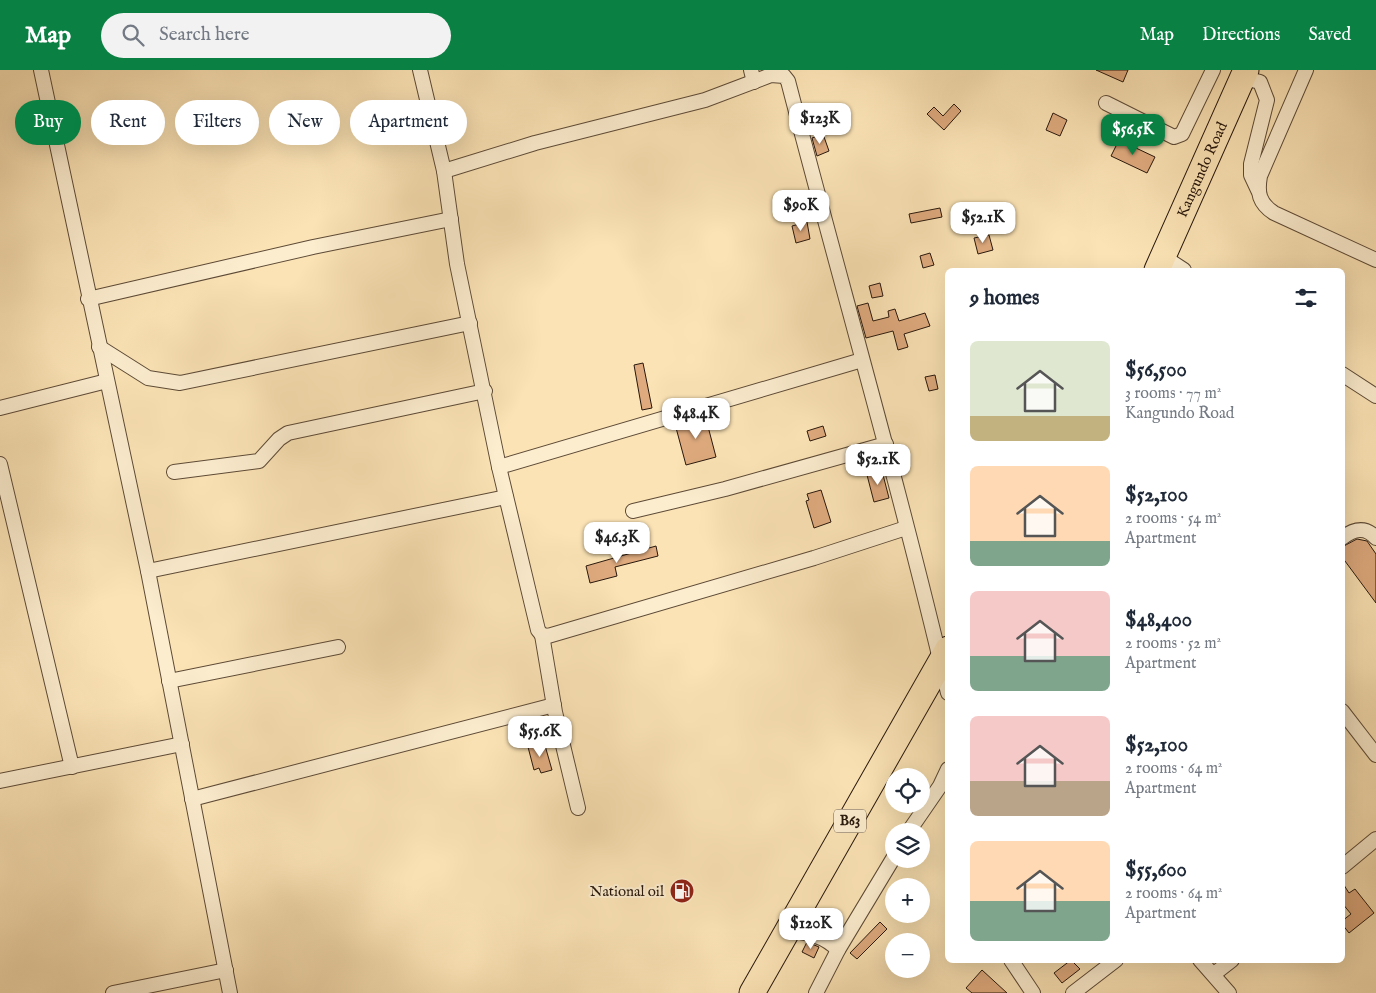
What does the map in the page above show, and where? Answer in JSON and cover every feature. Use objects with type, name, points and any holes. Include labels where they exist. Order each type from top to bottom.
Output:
[{"type":"highway","name":"Kangundo Road","points":[[1168,266],[1244,76]]},
{"type":"highway","name":"B63","points":[[752,993],[944,656]]},
{"type":"street","points":[[41,70],[88,299],[148,571],[230,993]]},
{"type":"street","points":[[420,70],[444,170],[457,264],[485,391],[499,467],[538,630],[542,635],[554,705],[578,808]]},
{"type":"street","points":[[1106,103],[1174,136],[1182,134],[1213,70]]},
{"type":"street","points":[[1258,190],[1260,176],[1306,70]]},
{"type":"street","points":[[444,170],[535,143],[705,100],[752,76],[771,75],[782,72],[788,81],[886,444],[906,528],[944,656]]},
{"type":"street","points":[[1244,76],[1260,82],[1267,100],[1251,164],[1251,175],[1265,208],[1376,260]]},
{"type":"street","points":[[88,299],[313,247],[451,219]]},
{"type":"street","points":[[99,347],[148,378],[180,383],[470,323]]},
{"type":"street","points":[[499,467],[862,360]]},
{"type":"street","points":[[1345,376],[1376,396]]},
{"type":"street","points":[[0,408],[107,381]]},
{"type":"street","points":[[174,472],[259,461],[279,439],[288,433],[485,391]]},
{"type":"street","points":[[633,511],[725,489],[886,444]]},
{"type":"street","points":[[0,464],[72,767]]},
{"type":"street","points":[[148,571],[506,497]]},
{"type":"street","points":[[542,635],[548,636],[814,558],[906,528]]},
{"type":"street","points":[[1345,536],[1354,530],[1363,529],[1376,538]]},
{"type":"street","points":[[169,681],[338,647]]},
{"type":"street","points":[[192,799],[554,705]]},
{"type":"street","points":[[1345,715],[1376,755]]},
{"type":"street","points":[[0,782],[182,744]]},
{"type":"street","points":[[915,823],[945,776]]},
{"type":"street","points":[[1345,865],[1376,839]]},
{"type":"street","points":[[816,993],[838,950],[887,868]]},
{"type":"street","points":[[787,930],[812,934],[830,942],[838,950]]},
{"type":"street","points":[[1013,963],[1033,993]]},
{"type":"street","points":[[1073,993],[1112,963]]},
{"type":"street","points":[[1203,963],[1229,993]]},
{"type":"street","points":[[1214,974],[1228,963]]},
{"type":"street","points":[[113,993],[226,970]]},
{"type":"building","points":[[1096,70],[1128,70],[1123,82]]},
{"type":"building","points":[[954,104],[961,111],[944,130],[927,114],[934,107],[943,116]]},
{"type":"building","points":[[1053,113],[1067,120],[1060,136],[1046,130]]},
{"type":"building","points":[[823,134],[829,151],[817,156],[812,138]]},
{"type":"building","points":[[1119,140],[1155,157],[1147,173],[1111,156]]},
{"type":"building","points":[[940,208],[942,217],[911,223],[909,214]]},
{"type":"building","points":[[807,222],[810,239],[796,243],[792,226]]},
{"type":"building","points":[[989,235],[993,250],[978,254],[974,238]]},
{"type":"building","points":[[930,253],[934,265],[923,268],[920,256]]},
{"type":"building","points":[[880,283],[883,296],[872,298],[869,286]]},
{"type":"building","points":[[868,303],[873,321],[889,317],[888,311],[895,309],[899,321],[925,313],[930,326],[904,334],[908,347],[898,350],[893,331],[866,338],[857,306]]},
{"type":"building","points":[[643,363],[652,408],[642,410],[634,365]]},
{"type":"building","points":[[935,375],[938,389],[929,391],[925,377]]},
{"type":"building","points":[[705,415],[716,457],[686,465],[675,424]]},
{"type":"building","points":[[823,426],[826,436],[810,441],[807,431]]},
{"type":"building","points":[[882,471],[889,498],[874,502],[867,475]]},
{"type":"building","points":[[821,490],[831,522],[814,528],[806,501],[809,500],[807,494]]},
{"type":"building","points":[[1357,539],[1367,541],[1376,554],[1376,603],[1345,561],[1345,545]]},
{"type":"building","points":[[656,546],[658,556],[615,567],[617,576],[590,583],[586,566]]},
{"type":"building","points":[[544,742],[552,770],[541,773],[539,768],[534,770],[528,747]]},
{"type":"building","points":[[1345,887],[1349,893],[1355,889],[1374,913],[1349,933],[1345,928],[1345,919],[1351,914],[1345,907]]},
{"type":"building","points":[[880,922],[887,929],[857,959],[850,953]]},
{"type":"building","points":[[807,942],[819,947],[814,958],[802,952]]},
{"type":"building","points":[[1067,963],[1074,963],[1080,969],[1062,983],[1054,973]]},
{"type":"building","points":[[982,970],[1007,993],[972,993],[966,988]]},
{"type":"place","name":"National oil","points":[[682,891]]}]
